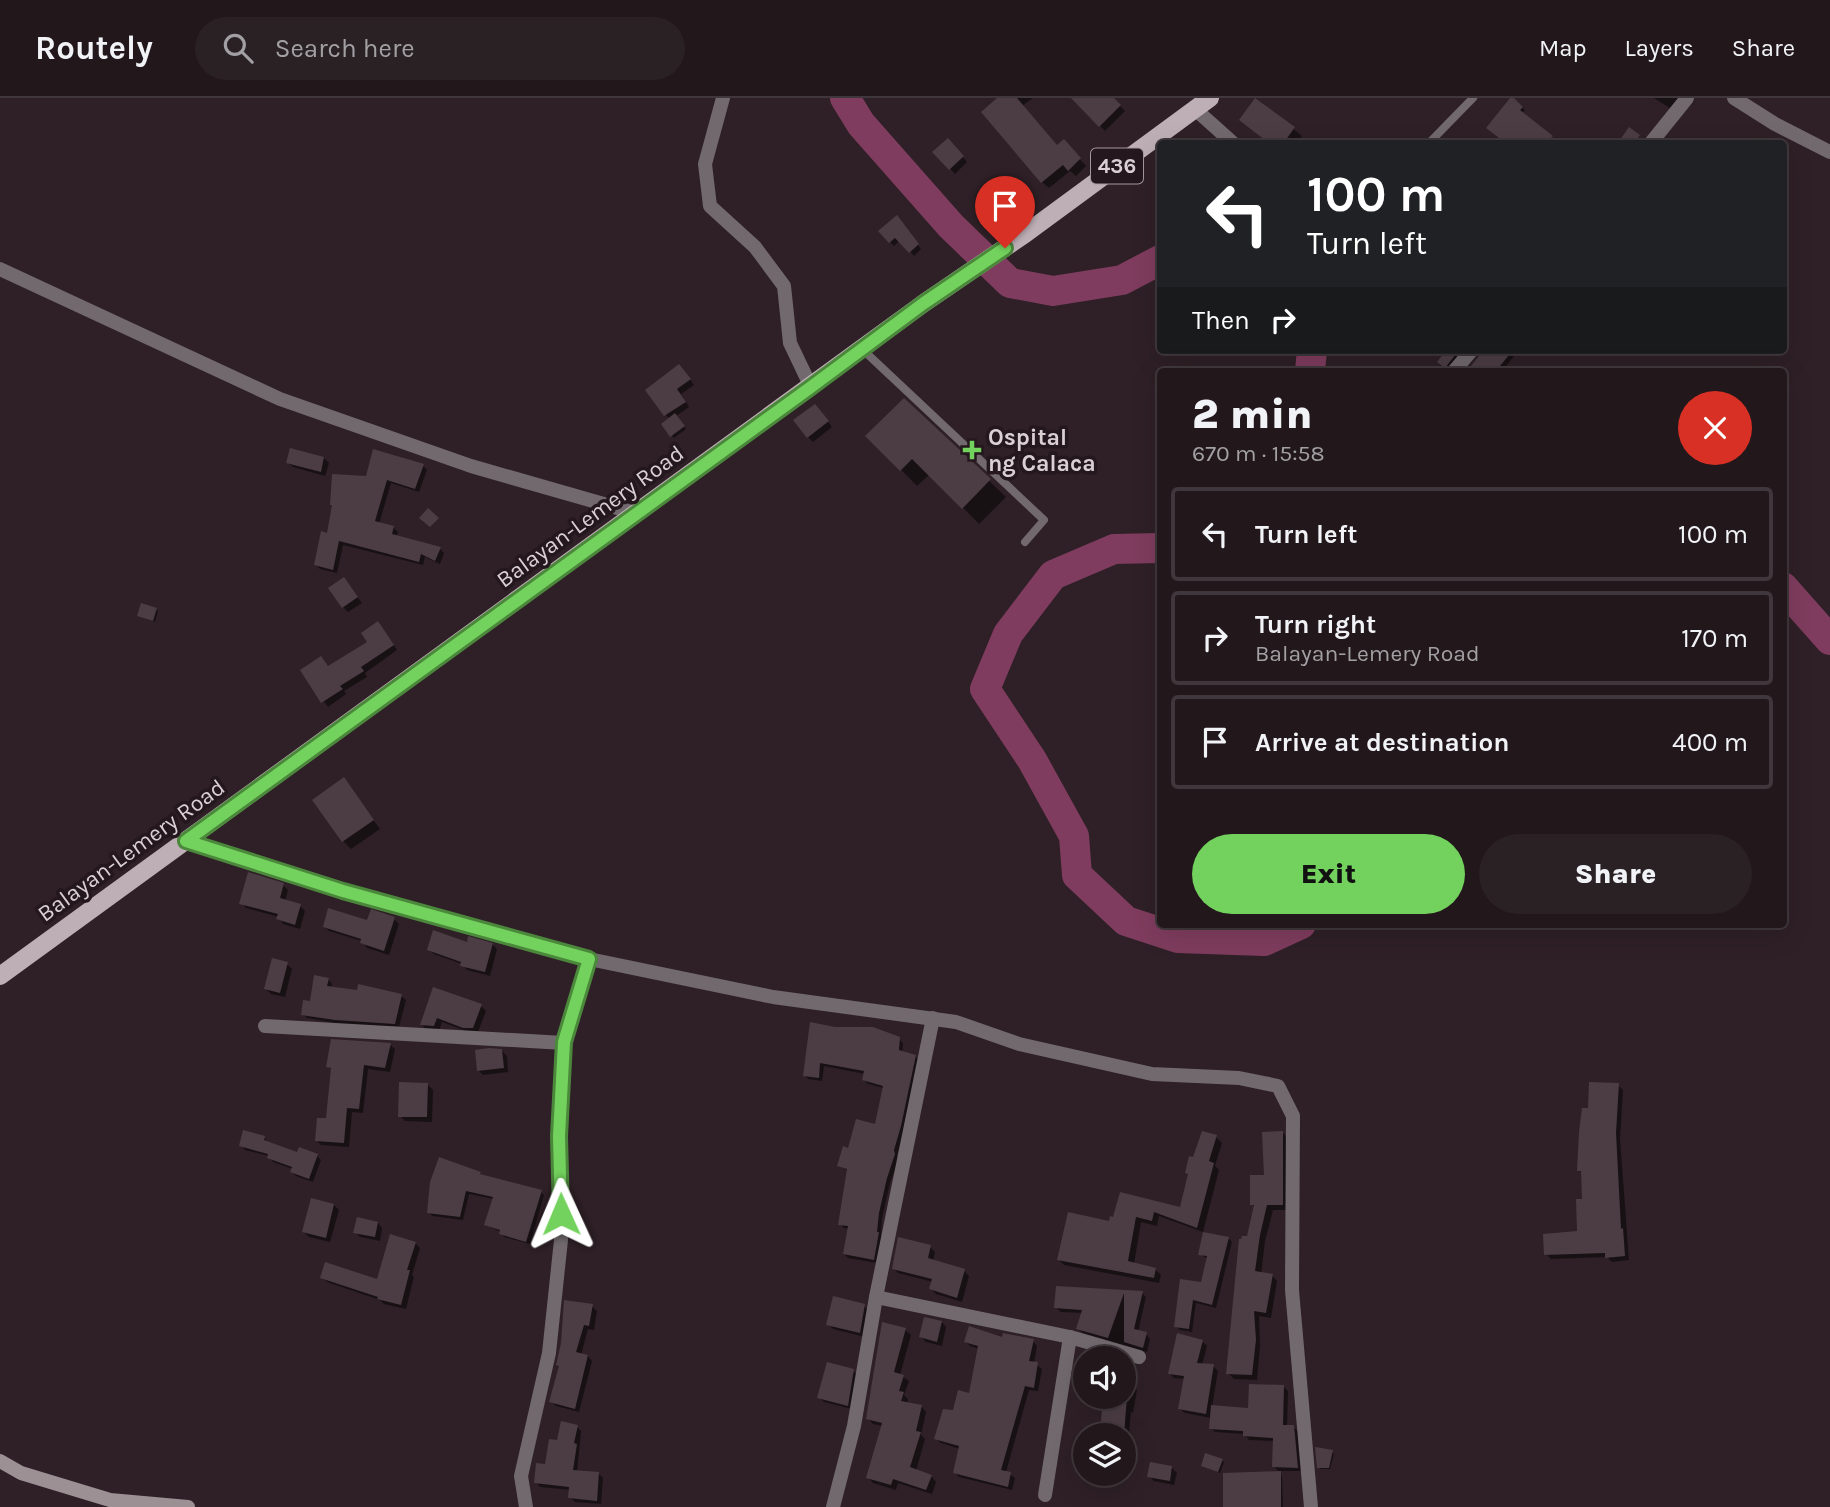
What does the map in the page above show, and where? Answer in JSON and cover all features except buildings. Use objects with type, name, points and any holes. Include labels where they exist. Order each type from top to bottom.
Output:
[{"type":"main road","name":"Balayan-Lemery Road","points":[[0,976],[1210,98]]},
{"type":"street","points":[[723,98],[705,163],[710,206],[755,247],[783,286],[789,343],[811,387]]},
{"type":"street","points":[[1653,140],[1687,98]]},
{"type":"street","points":[[1734,98],[1775,124],[1830,152]]},
{"type":"street","points":[[1195,109],[1230,140]]},
{"type":"street","points":[[0,270],[280,399],[471,466],[635,513]]},
{"type":"street","points":[[1457,368],[1469,354]]},
{"type":"street","points":[[186,841],[388,904],[589,959],[773,997],[956,1022],[1019,1044],[1152,1074],[1239,1078],[1278,1086],[1293,1116],[1292,1290],[1311,1507]]},
{"type":"street","points":[[526,1507],[521,1476],[549,1353],[561,1240],[559,1136],[564,1042],[589,959]]},
{"type":"street","points":[[833,1507],[854,1426],[876,1297],[933,1018]]},
{"type":"street","points":[[265,1026],[564,1042]]},
{"type":"street","points":[[876,1297],[1070,1337],[1139,1357]]},
{"type":"street","points":[[1045,1495],[1070,1337]]},
{"type":"street","points":[[0,1461],[20,1473],[110,1500],[188,1507]]},
{"type":"lane","points":[[1432,140],[1473,98]]},
{"type":"lane","points":[[862,349],[1044,520],[1025,542]]},
{"type":"waterway","points":[[845,98],[861,124],[951,226],[1010,283],[1053,291],[1122,280],[1157,262]]},
{"type":"waterway","points":[[1310,368],[1312,354]]},
{"type":"waterway","points":[[1157,548],[1114,549],[1053,575],[1008,634],[985,689],[1032,760],[1074,836],[1077,875],[1126,921],[1178,938],[1264,941],[1292,928]]},
{"type":"waterway","points":[[1787,592],[1830,640]]},
{"type":"place","name":"Ospital ng Calaca","points":[[972,450]]},
{"type":"route","points":[[561,1214],[559,1136],[564,1042],[589,959],[343,891],[186,841],[924,303],[1005,248]]}]
